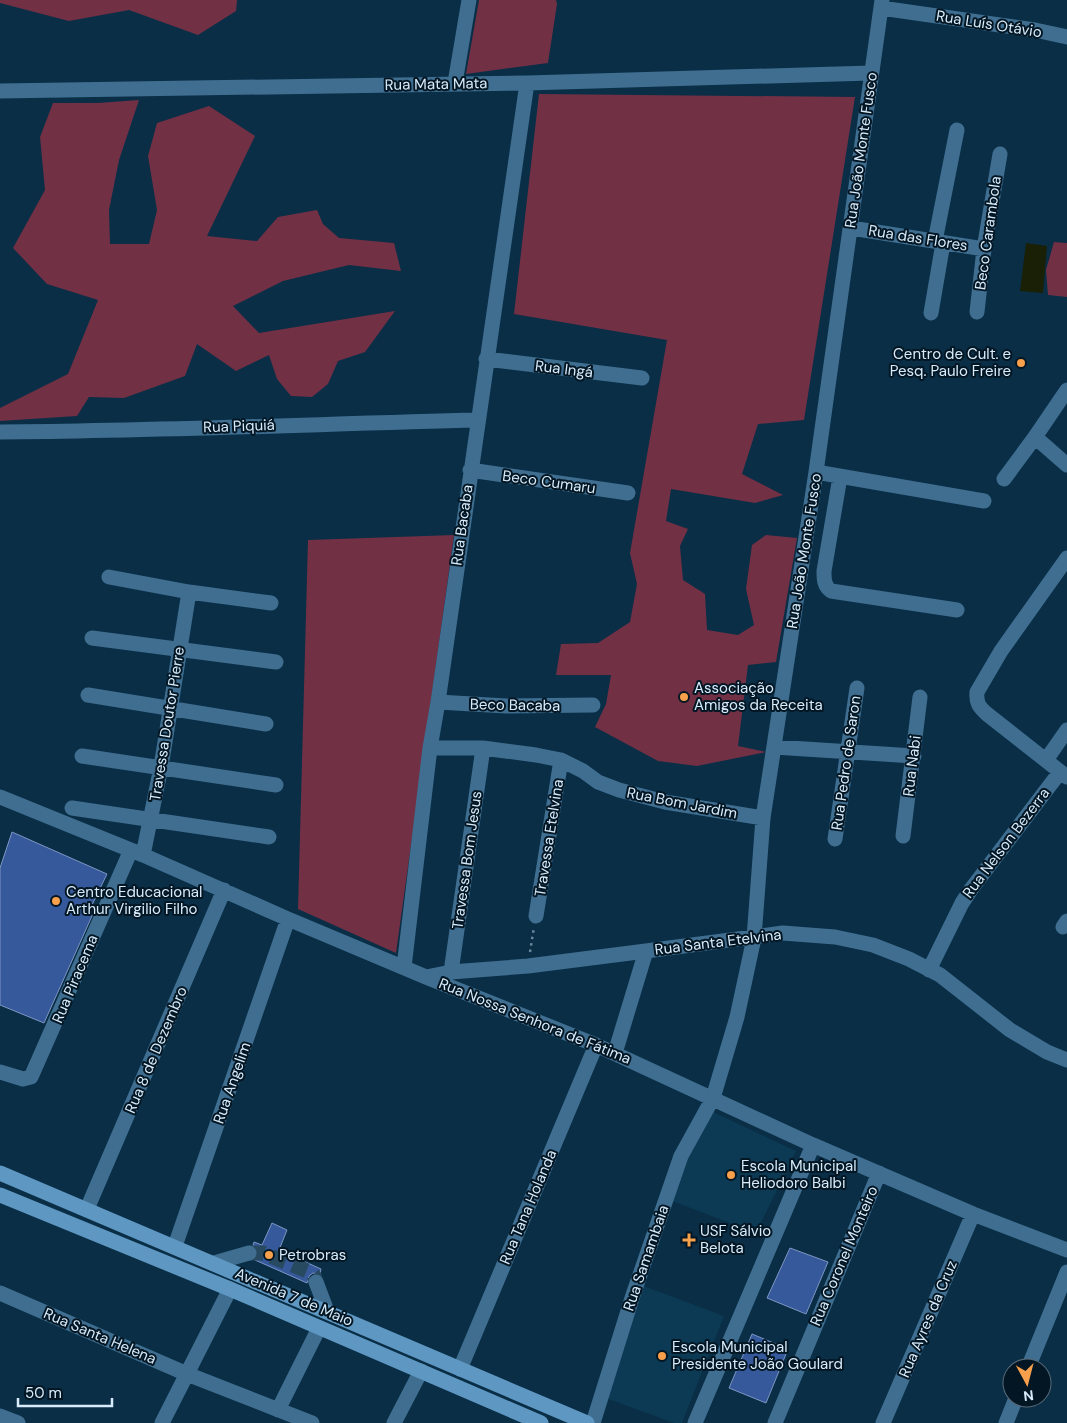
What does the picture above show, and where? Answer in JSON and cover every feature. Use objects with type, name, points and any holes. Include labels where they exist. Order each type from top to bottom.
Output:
[{"type":"main road","name":"Avenida 7 de Maio","points":[[0,1172],[587,1423]]},
{"type":"main road","name":"Avenida 7 de Maio","points":[[0,1195],[230,1289],[532,1421]]},
{"type":"street","points":[[455,83],[469,0]]},
{"type":"street","name":"Rua Luís Otávio","points":[[882,4],[1067,37]]},
{"type":"street","name":"Rua João Monte Fusco","points":[[713,1098],[737,1017],[754,938],[763,818],[816,472],[882,4]]},
{"type":"street","name":"Rua Mata Mata","points":[[0,91],[527,83],[872,73]]},
{"type":"street","name":"Rua Bacaba","points":[[404,967],[430,748],[527,83]]},
{"type":"street","points":[[931,313],[939,242],[957,130]]},
{"type":"street","name":"Beco Carambola","points":[[977,312],[984,249],[1000,154]]},
{"type":"street","name":"Rua das Flores","points":[[851,228],[984,249]]},
{"type":"street","name":"Rua Ingá","points":[[486,359],[642,378]]},
{"type":"street","points":[[1004,479],[1035,438],[1067,390]]},
{"type":"street","name":"Rua Piquiá","points":[[0,432],[123,431],[286,424],[478,420]]},
{"type":"street","points":[[1035,438],[1067,465]]},
{"type":"street","name":"Beco Cumaru","points":[[470,470],[628,493]]},
{"type":"street","points":[[816,472],[984,501]]},
{"type":"street","points":[[840,477],[824,571],[824,582],[827,588],[831,591],[957,610]]},
{"type":"street","points":[[1063,774],[986,714],[976,700],[977,692],[1000,650],[1067,558]]},
{"type":"street","points":[[109,577],[189,592],[271,604]]},
{"type":"street","name":"Travessa Doutor Pierre","points":[[137,853],[151,821],[189,592]]},
{"type":"street","points":[[92,638],[276,662]]},
{"type":"street","name":"Rua Pedro de Saron","points":[[835,839],[857,688]]},
{"type":"street","points":[[88,695],[266,724]]},
{"type":"street","name":"Rua Nabi","points":[[903,836],[920,697]]},
{"type":"street","name":"Beco Bacaba","points":[[438,702],[506,706],[593,705]]},
{"type":"street","points":[[1046,760],[1067,730]]},
{"type":"street","points":[[774,747],[914,756]]},
{"type":"street","name":"Rua Bom Jardim","points":[[430,748],[483,748],[561,760],[583,771],[598,782],[618,790],[665,802],[763,818]]},
{"type":"street","name":"Travessa Bom Jesus","points":[[451,972],[483,748]]},
{"type":"street","points":[[82,756],[276,785]]},
{"type":"street","name":"Travessa Etelvina","points":[[536,916],[561,760]]},
{"type":"street","name":"Rua Nelson Bezerra","points":[[929,970],[962,902],[1063,774]]},
{"type":"street","name":"Rua Nossa Senhora de Fátima","points":[[0,797],[137,853],[426,977],[615,1053],[813,1145],[972,1214],[1067,1250]]},
{"type":"street","points":[[72,808],[269,838]]},
{"type":"street","name":"Rua Piracema","points":[[0,1072],[23,1079],[32,1076],[137,853]]},
{"type":"street","name":"Rua 8 de Dezembro","points":[[88,1209],[224,890]]},
{"type":"street","name":"Rua Angelim","points":[[175,1246],[288,919]]},
{"type":"street","name":"Rua Santa Etelvina","points":[[426,977],[451,972],[528,966],[784,933],[835,937],[873,945],[909,959],[940,976],[1010,1030],[1048,1052],[1067,1060]]},
{"type":"street","points":[[615,1053],[646,951]]},
{"type":"street","name":"Rua Tana Holanda","points":[[460,1369],[596,1045]]},
{"type":"street","name":"Rua Samambaia","points":[[593,1423],[633,1294],[681,1156],[713,1098]]},
{"type":"street","points":[[695,1423],[813,1145]]},
{"type":"street","name":"Rua Coronel Monteiro","points":[[775,1423],[879,1173]]},
{"type":"street","name":"Rua Ayres da Cruz","points":[[884,1423],[972,1214]]},
{"type":"street","points":[[214,1263],[249,1253]]},
{"type":"street","points":[[1032,1358],[1067,1272]]},
{"type":"street","points":[[316,1282],[327,1311]]},
{"type":"street","points":[[162,1423],[230,1289]]},
{"type":"street","name":"Rua Santa Helena","points":[[0,1293],[187,1374],[312,1423]]},
{"type":"street","points":[[278,1410],[319,1328]]},
{"type":"street","points":[[394,1423],[421,1371]]},
{"type":"street","points":[[1006,1423],[1012,1408]]},
{"type":"street","points":[[0,1416],[18,1423]]},
{"type":"path","points":[[528,966],[536,916]]},
{"type":"shaded area","points":[[0,0],[237,0],[236,11],[198,35],[129,10],[69,21],[0,3]]},
{"type":"shaded area","points":[[479,0],[556,0],[548,63],[466,74]]},
{"type":"shaded area","points":[[539,94],[855,97],[804,420],[758,424],[742,474],[783,495],[755,503],[671,489],[666,521],[688,529],[680,546],[683,580],[705,594],[707,630],[738,635],[754,625],[746,589],[752,545],[766,535],[797,538],[776,662],[748,665],[738,746],[766,752],[697,766],[658,761],[595,727],[606,704],[611,675],[556,675],[561,644],[598,643],[630,622],[637,584],[630,553],[667,340],[514,314]]},
{"type":"shaded area","points":[[139,100],[119,160],[109,210],[110,244],[149,244],[157,210],[148,156],[157,123],[209,106],[255,136],[207,236],[257,241],[278,217],[317,210],[323,224],[339,238],[394,243],[401,271],[349,265],[283,281],[233,306],[259,333],[395,311],[365,352],[338,361],[328,384],[312,397],[291,396],[277,379],[269,355],[236,371],[197,344],[185,376],[124,398],[89,397],[77,416],[0,421],[0,408],[68,374],[98,300],[47,284],[13,248],[45,190],[40,137],[53,103],[98,103]]},
{"type":"shaded area","points":[[1054,242],[1067,243],[1067,297],[1048,295],[1046,270]]},
{"type":"shaded area","points":[[1026,243],[1047,246],[1043,293],[1020,291]]},
{"type":"shaded area","points":[[454,535],[396,953],[298,909],[308,540]]},
{"type":"shaded area","name":"Escola Municipal Heliodoro Balbi","points":[[707,1109],[796,1151],[756,1233],[667,1199]]},
{"type":"shaded area","name":"Escola Municipal Presidente João Goulard","points":[[641,1285],[724,1316],[682,1423],[674,1423],[603,1397]]},
{"type":"building","points":[[12,832],[107,874],[92,905],[96,907],[44,1023],[0,1005],[0,868]]},
{"type":"building","name":"Petrobras","points":[[272,1223],[287,1230],[279,1250],[321,1269],[320,1274],[313,1273],[309,1276],[307,1283],[255,1260],[258,1256],[258,1251],[253,1245],[254,1242],[262,1245]]},
{"type":"building","points":[[790,1248],[828,1262],[806,1314],[767,1298]]},
{"type":"building","points":[[752,1334],[788,1349],[766,1403],[729,1388]]},
{"type":"tunnel","points":[[249,1253],[263,1253],[310,1272],[316,1282]]},
{"type":"place","name":"Centro de Cult. e Pesq. Paulo Freire","points":[[1021,363]]},
{"type":"place","name":"Associação Amigos da Receita","points":[[684,697]]},
{"type":"place","name":"Centro Educacional Arthur Virgilio Filho","points":[[56,901]]},
{"type":"place","name":"Escola Municipal Heliodoro Balbi","points":[[731,1175]]},
{"type":"place","name":"USF Sálvio Belota","points":[[689,1240]]},
{"type":"place","name":"Petrobras","points":[[269,1255]]},
{"type":"place","name":"Escola Municipal Presidente João Goulard","points":[[662,1356]]}]
